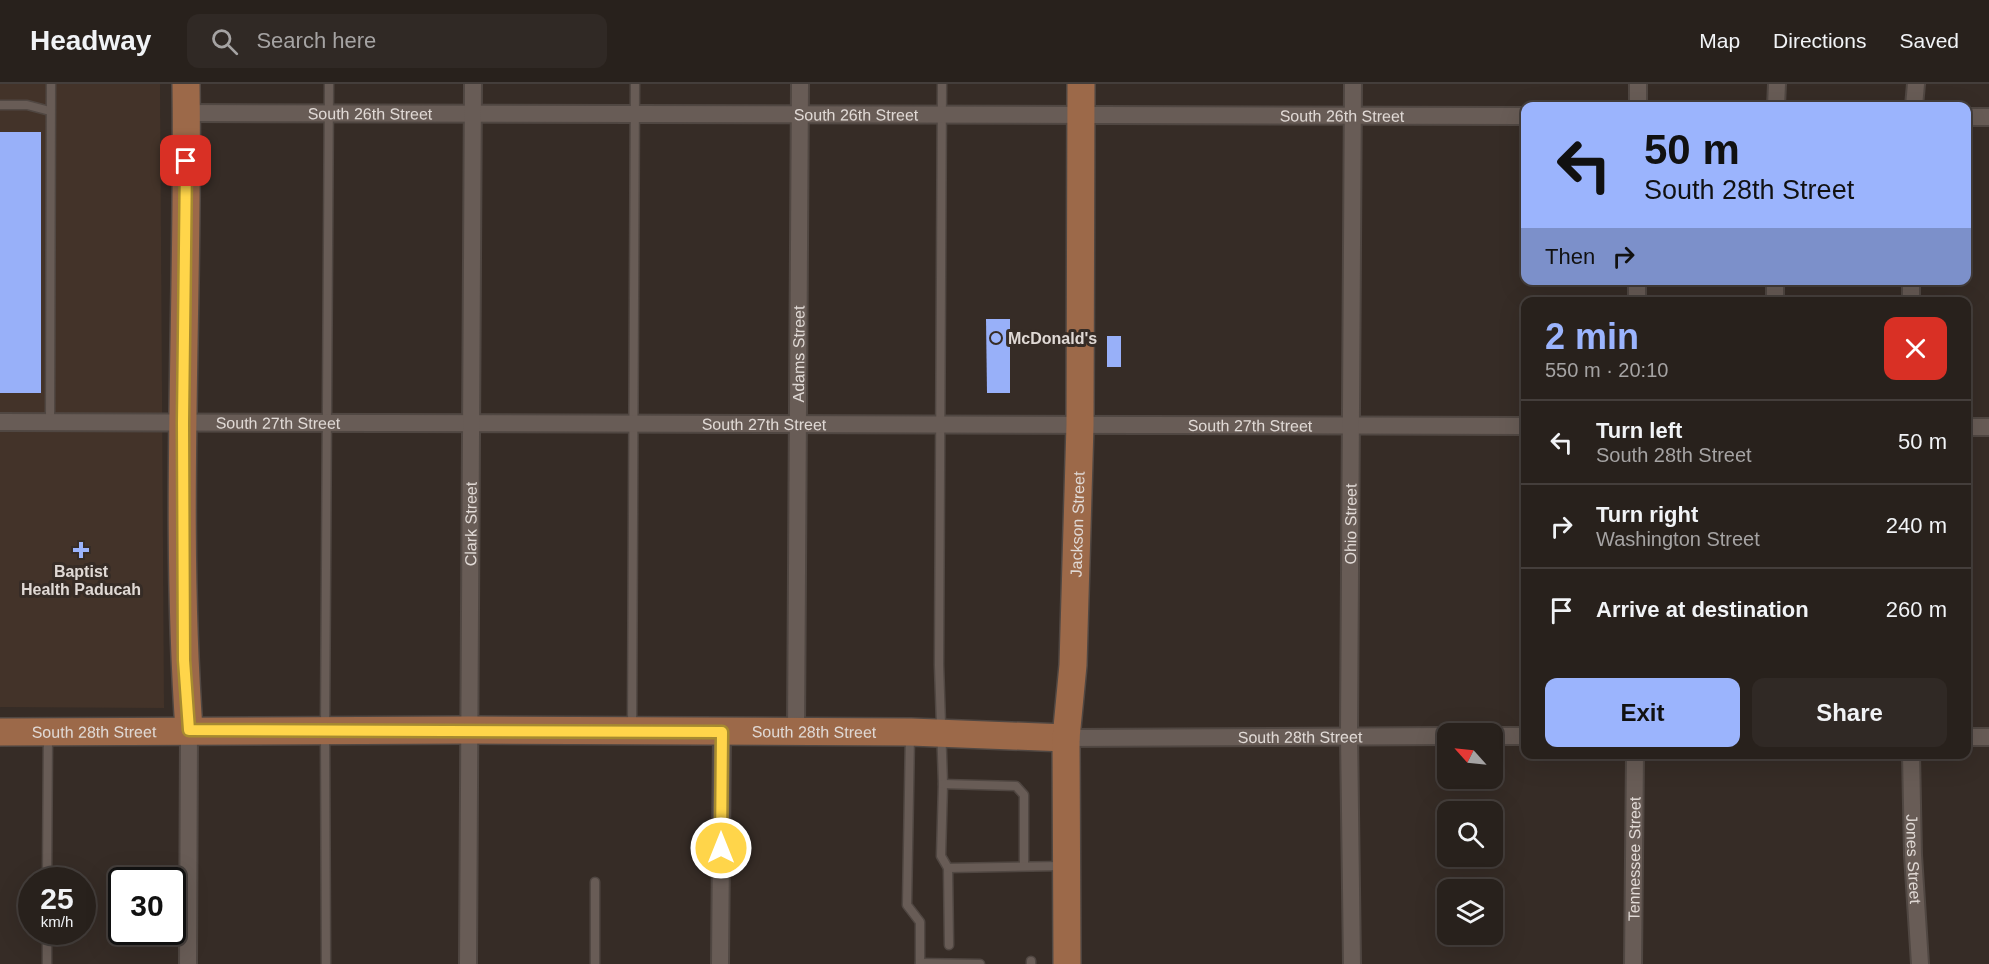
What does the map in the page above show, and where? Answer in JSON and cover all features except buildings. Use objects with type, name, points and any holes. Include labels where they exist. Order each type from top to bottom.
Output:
[{"type":"main road","points":[[186,84],[183,423],[184,660],[189,730]]},
{"type":"main road","name":"Jackson Street","points":[[1067,964],[1066,738],[1073,665],[1080,425],[1081,84]]},
{"type":"main road","name":"South 28th Street","points":[[0,732],[469,730],[910,732],[1066,738]]},
{"type":"street","name":"Clark Street","points":[[468,964],[473,84]]},
{"type":"street","name":"Adams Street","points":[[796,732],[800,84]]},
{"type":"street","name":"Ohio Street","points":[[1352,964],[1349,735],[1353,84]]},
{"type":"street","points":[[1638,84],[1638,102]]},
{"type":"street","points":[[1776,102],[1777,84]]},
{"type":"street","points":[[1914,102],[1916,84]]},
{"type":"street","name":"South 26th Street","points":[[186,113],[1521,116]]},
{"type":"street","points":[[1971,117],[1989,117]]},
{"type":"street","name":"South 27th Street","points":[[0,422],[1521,426]]},
{"type":"street","points":[[1971,427],[1989,427]]},
{"type":"street","points":[[188,964],[189,730]]},
{"type":"street","points":[[720,964],[722,732]]},
{"type":"street","name":"South 28th Street","points":[[1066,738],[1437,736]]},
{"type":"street","points":[[1503,736],[1521,736]]},
{"type":"street","points":[[1971,737],[1989,737]]},
{"type":"street","name":"Tennessee Street","points":[[1633,964],[1635,759]]},
{"type":"street","name":"Jones Street","points":[[1911,759],[1912,855],[1920,964]]},
{"type":"lane","points":[[50,423],[51,84]]},
{"type":"lane","points":[[326,964],[329,84]]},
{"type":"lane","points":[[632,731],[636,84]]},
{"type":"lane","points":[[942,84],[940,733],[943,784],[941,856],[948,868],[949,945]]},
{"type":"lane","points":[[0,105],[27,105],[50,111]]},
{"type":"lane","points":[[47,867],[48,732]]},
{"type":"lane","points":[[910,732],[907,905],[920,922],[920,964],[980,964]]},
{"type":"lane","points":[[943,784],[1016,786],[1024,795],[1024,866]]},
{"type":"lane","points":[[948,868],[1067,866]]},
{"type":"lane","points":[[595,882],[595,964]]},
{"type":"lane","points":[[47,945],[47,964]]},
{"type":"shaded area","name":"Baptist Health Paducah","points":[[0,84],[160,84],[164,708],[0,707]]},
{"type":"place","name":"McDonald's","points":[[996,338]]},
{"type":"place","name":"Baptist Health Paducah","points":[[81,550]]},
{"type":"route","points":[[186,161],[183,423],[184,660],[189,730],[722,732],[721,848]]}]
